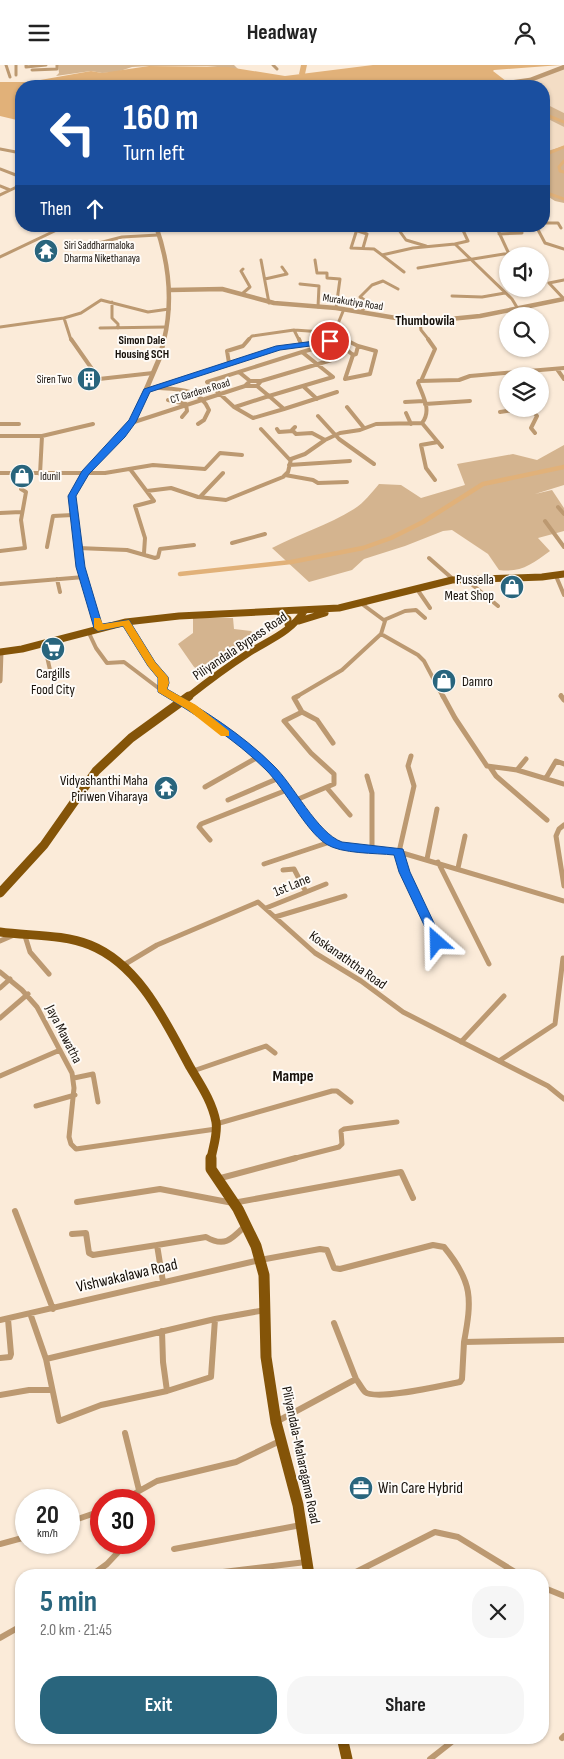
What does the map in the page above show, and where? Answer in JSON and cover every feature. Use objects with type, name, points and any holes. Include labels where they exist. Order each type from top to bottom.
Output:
[{"type":"main road","points":[[0,652],[126,622],[179,616],[259,613],[301,614],[363,606],[454,580],[560,576]]},
{"type":"main road","points":[[259,613],[325,613],[363,606],[454,583],[560,576]]},
{"type":"main road","points":[[281,614],[288,619],[288,624]]},
{"type":"main road","name":"Piliyandala Bypass Road","points":[[0,893],[44,845],[96,771],[114,753],[226,663],[301,614]]},
{"type":"main road","name":"Piliyandala Bypass Road","points":[[0,885],[38,843],[90,771],[126,735],[248,653],[282,635],[301,614]]},
{"type":"main road","name":"Piliyandala-Maharagama Road","points":[[8,935],[80,942],[92,946],[122,967],[150,996],[212,1107],[216,1127],[210,1162],[213,1173],[246,1225],[256,1246],[264,1275],[266,1357],[276,1422],[301,1525],[308,1569]]},
{"type":"main road","points":[[344,1744],[347,1759]]},
{"type":"street","points":[[6,65],[10,77]]},
{"type":"street","points":[[16,65],[16,75]]},
{"type":"street","points":[[26,65],[26,67],[46,65]]},
{"type":"street","points":[[32,70],[57,69],[57,65]]},
{"type":"street","points":[[273,65],[277,69]]},
{"type":"street","points":[[530,80],[564,67]]},
{"type":"street","points":[[0,149],[15,152]]},
{"type":"street","points":[[0,169],[15,175]]},
{"type":"street","points":[[0,186],[10,190]]},
{"type":"street","points":[[0,195],[15,188]]},
{"type":"street","points":[[550,223],[558,223],[561,228]]},
{"type":"street","points":[[0,257],[52,232]]},
{"type":"street","points":[[98,628],[78,548],[72,496],[85,473],[131,423],[160,357],[169,309],[170,291],[164,249],[157,232]]},
{"type":"street","points":[[357,232],[352,248],[374,249],[404,271]]},
{"type":"street","points":[[363,248],[367,234],[364,232]]},
{"type":"street","points":[[400,232],[406,240],[428,247]]},
{"type":"street","points":[[382,255],[406,249],[468,241],[464,232]]},
{"type":"street","points":[[506,247],[499,234],[522,232]]},
{"type":"street","points":[[539,232],[545,243],[564,249]]},
{"type":"street","points":[[91,245],[110,242],[122,237],[158,235]]},
{"type":"street","points":[[455,244],[499,287]]},
{"type":"street","points":[[418,268],[499,255]]},
{"type":"street","points":[[261,260],[269,303]]},
{"type":"street","points":[[315,260],[317,273],[327,273],[327,278],[340,279],[336,308]]},
{"type":"street","points":[[265,279],[287,274],[282,267]]},
{"type":"street","points":[[242,269],[241,272],[250,285],[243,293]]},
{"type":"street","points":[[564,280],[549,283],[564,299]]},
{"type":"street","points":[[361,313],[369,303],[360,297],[372,285],[383,281],[398,289]]},
{"type":"street","points":[[300,285],[319,286],[318,307]]},
{"type":"street","name":"Murakutiya Road","points":[[170,291],[218,289],[243,293],[269,303],[344,309],[420,322],[499,312]]},
{"type":"street","points":[[452,296],[482,297],[499,294]]},
{"type":"street","name":"Murakutiya Road","points":[[527,307],[564,299]]},
{"type":"street","points":[[0,327],[64,318],[81,313],[99,301],[148,313],[169,309]]},
{"type":"street","points":[[112,303],[112,319],[118,324],[118,328]]},
{"type":"street","points":[[338,327],[344,309]]},
{"type":"street","points":[[64,318],[71,340],[100,379],[153,373]]},
{"type":"street","points":[[290,460],[306,454],[325,440],[336,435],[376,424],[411,425],[422,423],[428,416],[418,383],[421,381],[435,349],[421,329],[420,322]]},
{"type":"street","points":[[100,328],[166,327]]},
{"type":"street","points":[[294,330],[301,344]]},
{"type":"street","points":[[229,363],[227,351],[243,346],[252,336],[294,330],[323,332],[328,336],[344,339],[376,351],[370,375],[345,379],[358,345]]},
{"type":"street","points":[[328,336],[330,341]]},
{"type":"street","points":[[147,390],[279,347],[330,341],[341,345],[353,355]]},
{"type":"street","points":[[326,345],[207,382],[235,407],[253,418],[337,393]]},
{"type":"street","points":[[235,407],[333,377],[302,352]]},
{"type":"street","name":"CT Gardens Road","points":[[245,386],[250,381],[261,381],[335,359]]},
{"type":"street","points":[[549,370],[564,368]]},
{"type":"street","points":[[557,369],[564,379]]},
{"type":"street","points":[[239,372],[250,381]]},
{"type":"street","points":[[421,381],[499,375]]},
{"type":"street","points":[[261,381],[257,386],[284,409]]},
{"type":"street","name":"CT Gardens Road","points":[[131,423],[245,386],[257,386]]},
{"type":"street","points":[[303,386],[318,399]]},
{"type":"street","points":[[155,388],[191,391],[204,399],[209,410],[204,420],[198,424]]},
{"type":"street","points":[[168,400],[186,404],[186,411],[182,417]]},
{"type":"street","points":[[406,402],[470,401]]},
{"type":"street","points":[[347,407],[364,428]]},
{"type":"street","points":[[406,413],[411,425]]},
{"type":"street","points":[[318,416],[350,449],[360,451],[374,464]]},
{"type":"street","points":[[535,433],[531,428],[537,417]]},
{"type":"street","points":[[422,423],[442,447]]},
{"type":"street","points":[[0,424],[19,424]]},
{"type":"street","points":[[0,436],[42,436],[93,424]]},
{"type":"street","points":[[261,429],[290,460]]},
{"type":"street","points":[[277,429],[279,432],[294,429],[299,434],[312,433],[325,440]]},
{"type":"street","points":[[40,474],[42,436]]},
{"type":"street","points":[[435,480],[426,468],[421,445],[438,442]]},
{"type":"street","points":[[0,473],[105,473],[153,465],[205,469],[220,453],[242,455]]},
{"type":"street","points":[[285,475],[288,471],[290,460]]},
{"type":"street","points":[[289,465],[350,461]]},
{"type":"street","points":[[130,469],[154,501],[135,506],[145,538],[144,553]]},
{"type":"street","points":[[200,497],[223,473]]},
{"type":"street","points":[[0,551],[25,548],[20,529],[21,512],[26,492],[21,489],[28,474]]},
{"type":"street","points":[[147,491],[171,489],[200,497],[230,499],[285,475],[313,480],[318,483],[347,482]]},
{"type":"street","points":[[558,507],[564,514]]},
{"type":"street","points":[[0,513],[21,512]]},
{"type":"street","points":[[48,547],[53,516],[73,515]]},
{"type":"street","points":[[545,521],[564,547]]},
{"type":"street","points":[[232,543],[265,534]]},
{"type":"street","points":[[558,539],[564,537]]},
{"type":"street","points":[[78,548],[101,547],[144,553],[157,558],[160,549],[194,545]]},
{"type":"street","points":[[429,558],[454,580]]},
{"type":"street","points":[[560,576],[564,595]]},
{"type":"street","points":[[0,584],[84,577]]},
{"type":"street","points":[[57,579],[60,593]]},
{"type":"street","points":[[469,582],[498,606]]},
{"type":"street","points":[[419,592],[430,608]]},
{"type":"street","points":[[302,713],[294,701],[296,695],[320,684],[342,670],[381,635],[385,626],[384,621],[363,606]]},
{"type":"street","points":[[384,621],[405,611],[416,611],[425,618]]},
{"type":"street","points":[[126,622],[151,664],[163,677],[164,683],[161,690]]},
{"type":"street","points":[[88,631],[96,649],[107,663],[124,662],[161,690],[192,708],[258,757],[279,778],[312,823],[330,842],[341,846],[399,852],[427,859],[564,901]]},
{"type":"street","points":[[381,635],[418,655],[424,661],[454,718],[496,776],[547,820]]},
{"type":"street","points":[[44,643],[50,670]]},
{"type":"street","points":[[0,652],[0,681]]},
{"type":"street","points":[[296,800],[334,784],[334,774],[311,753],[284,721],[302,713],[312,714],[320,722],[333,743]]},
{"type":"street","points":[[411,756],[408,765],[414,786],[399,852],[405,872],[437,942]]},
{"type":"street","points":[[205,787],[258,757]]},
{"type":"street","points":[[517,770],[526,759]]},
{"type":"street","points":[[546,778],[556,761],[564,764]]},
{"type":"street","points":[[490,767],[517,770],[564,784]]},
{"type":"street","points":[[366,776],[372,793],[372,848]]},
{"type":"street","points":[[228,800],[279,778]]},
{"type":"street","points":[[327,788],[350,815]]},
{"type":"street","points":[[210,840],[199,827],[201,824],[287,790]]},
{"type":"street","points":[[427,859],[437,809]]},
{"type":"street","points":[[564,825],[559,829],[556,836],[564,886]]},
{"type":"street","points":[[458,869],[465,836]]},
{"type":"street","points":[[264,864],[330,842]]},
{"type":"street","points":[[438,862],[489,965]]},
{"type":"street","points":[[283,870],[294,869],[306,892]]},
{"type":"street","name":"1st Lane","points":[[266,908],[326,884]]},
{"type":"street","points":[[275,917],[345,896]]},
{"type":"street","points":[[122,967],[157,945],[258,902],[266,908]]},
{"type":"street","name":"Koskanaththa Road","points":[[266,908],[315,953],[361,981],[403,1012],[548,1086],[564,1099]]},
{"type":"street","points":[[8,935],[25,941],[49,974]]},
{"type":"street","points":[[499,1061],[554,1024],[563,958]]},
{"type":"street","name":"Jaya Mawatha","points":[[0,972],[28,993],[42,1014],[74,1078],[75,1095],[68,1135],[72,1146],[76,1149],[216,1127]]},
{"type":"street","points":[[0,988],[10,979]]},
{"type":"street","points":[[0,1018],[28,993]]},
{"type":"street","points":[[461,1042],[504,996]]},
{"type":"street","points":[[193,1071],[266,1046],[275,1053]]},
{"type":"street","points":[[0,1076],[60,1050]]},
{"type":"street","points":[[74,1078],[93,1073],[98,1102]]},
{"type":"street","points":[[216,1127],[332,1091],[337,1091],[351,1102]]},
{"type":"street","points":[[36,1106],[75,1095]]},
{"type":"street","points":[[217,1179],[339,1147],[342,1144],[341,1131],[344,1129],[397,1122]]},
{"type":"street","points":[[76,1201],[160,1189],[233,1203],[401,1172],[413,1198]]},
{"type":"street","points":[[15,1211],[53,1309]]},
{"type":"street","points":[[72,1234],[86,1233],[89,1253],[93,1255],[206,1237],[216,1243],[222,1243],[234,1237],[246,1225]]},
{"type":"street","points":[[157,1245],[163,1281]]},
{"type":"street","name":"Vishwakalawa Road","points":[[0,1320],[260,1259],[325,1249],[329,1252],[334,1268],[340,1269],[432,1245],[444,1247],[468,1280],[469,1305],[464,1341]]},
{"type":"street","points":[[46,1359],[215,1319],[265,1310]]},
{"type":"street","points":[[30,1313],[46,1359],[59,1421],[101,1405],[167,1391],[210,1377],[215,1319]]},
{"type":"street","points":[[0,1358],[10,1357],[11,1354],[8,1319]]},
{"type":"street","points":[[334,1323],[356,1379],[365,1392],[373,1395],[414,1391],[460,1382],[462,1379],[464,1341],[564,1340]]},
{"type":"street","points":[[162,1331],[163,1362],[167,1391]]},
{"type":"street","points":[[276,1422],[356,1379]]},
{"type":"street","points":[[0,1395],[30,1390],[52,1390]]},
{"type":"street","points":[[124,1433],[139,1489]]},
{"type":"street","points":[[141,1489],[157,1481],[236,1462],[281,1441]]},
{"type":"street","points":[[174,1549],[301,1525]]},
{"type":"street","points":[[361,1569],[435,1532],[458,1537],[510,1569]]},
{"type":"street","points":[[0,1544],[15,1540]]},
{"type":"street","points":[[99,1569],[115,1554]]},
{"type":"street","points":[[248,1569],[306,1562]]},
{"type":"street","points":[[549,1590],[564,1596]]},
{"type":"street","points":[[0,1638],[15,1629]]},
{"type":"street","points":[[430,1759],[449,1744]]},
{"type":"shaded area","points":[[58,65],[234,65],[238,69],[207,66],[149,66],[132,67],[117,72],[102,73],[91,71],[56,76],[59,73]]},
{"type":"shaded area","points":[[373,65],[561,65],[493,71],[505,80],[40,80],[91,71],[102,73],[149,66],[228,67],[285,76]]},
{"type":"shaded area","points":[[564,68],[564,113],[550,106],[550,80],[529,80]]},
{"type":"shaded area","points":[[0,82],[15,82],[15,120],[0,116]]},
{"type":"shaded area","points":[[550,106],[564,113],[564,127],[550,120]]},
{"type":"shaded area","points":[[550,120],[564,127],[564,146],[550,150]]},
{"type":"shaded area","points":[[564,146],[564,203],[550,198],[550,150]]},
{"type":"shaded area","points":[[564,445],[564,485],[535,494],[552,490],[564,508],[564,531],[538,538],[550,551],[532,564],[520,569],[499,570],[488,554],[452,530],[443,531],[364,559],[352,570],[309,582],[272,548],[358,507],[379,484],[401,485],[421,498],[465,485],[457,464],[513,454],[537,460]]},
{"type":"shaded area","points":[[193,618],[233,618],[234,629],[251,631],[255,635],[272,631],[204,673],[194,667],[178,644],[193,633]]},
{"type":"waterway","points":[[302,74],[304,65]]},
{"type":"waterway","points":[[550,116],[564,122]]},
{"type":"waterway","points":[[550,153],[564,147]]},
{"type":"waterway","points":[[564,161],[559,167],[560,171],[564,172]]},
{"type":"waterway","points":[[550,194],[564,199]]},
{"type":"waterway","points":[[180,574],[291,562],[363,548],[391,538],[423,522],[483,484],[564,467]]},
{"type":"slow traffic","points":[[97,621],[98,628],[126,622],[151,664],[163,677],[164,683],[161,690],[192,708],[225,733]]},
{"type":"place","name":"Siri Saddharmaloka Dharma Nikethanaya","points":[[46,251]]},
{"type":"place","name":"Siren Two","points":[[89,379]]},
{"type":"place","name":"Idunil","points":[[22,476]]},
{"type":"place","name":"Pussella Meat Shop","points":[[512,587]]},
{"type":"place","name":"Cargills Food City","points":[[53,649]]},
{"type":"place","name":"Damro","points":[[444,681]]},
{"type":"place","name":"Vidyashanthi Maha Piriwen Viharaya","points":[[166,788]]},
{"type":"place","name":"Win Care Hybrid","points":[[361,1488]]},
{"type":"district","name":"Thumbowila","points":[[425,320]]},
{"type":"district","name":"Simon Dale Housing SCH","points":[[142,347]]},
{"type":"district","name":"Mampe","points":[[293,1076]]},
{"type":"route","points":[[330,341],[279,347],[186,379],[147,390],[133,420],[122,435],[85,473],[72,496],[81,567],[96,614],[98,628],[126,622],[151,664],[163,677],[164,683],[161,690],[192,708],[246,747],[270,768],[312,823],[330,842],[341,846],[399,852],[405,872],[437,942]]}]
